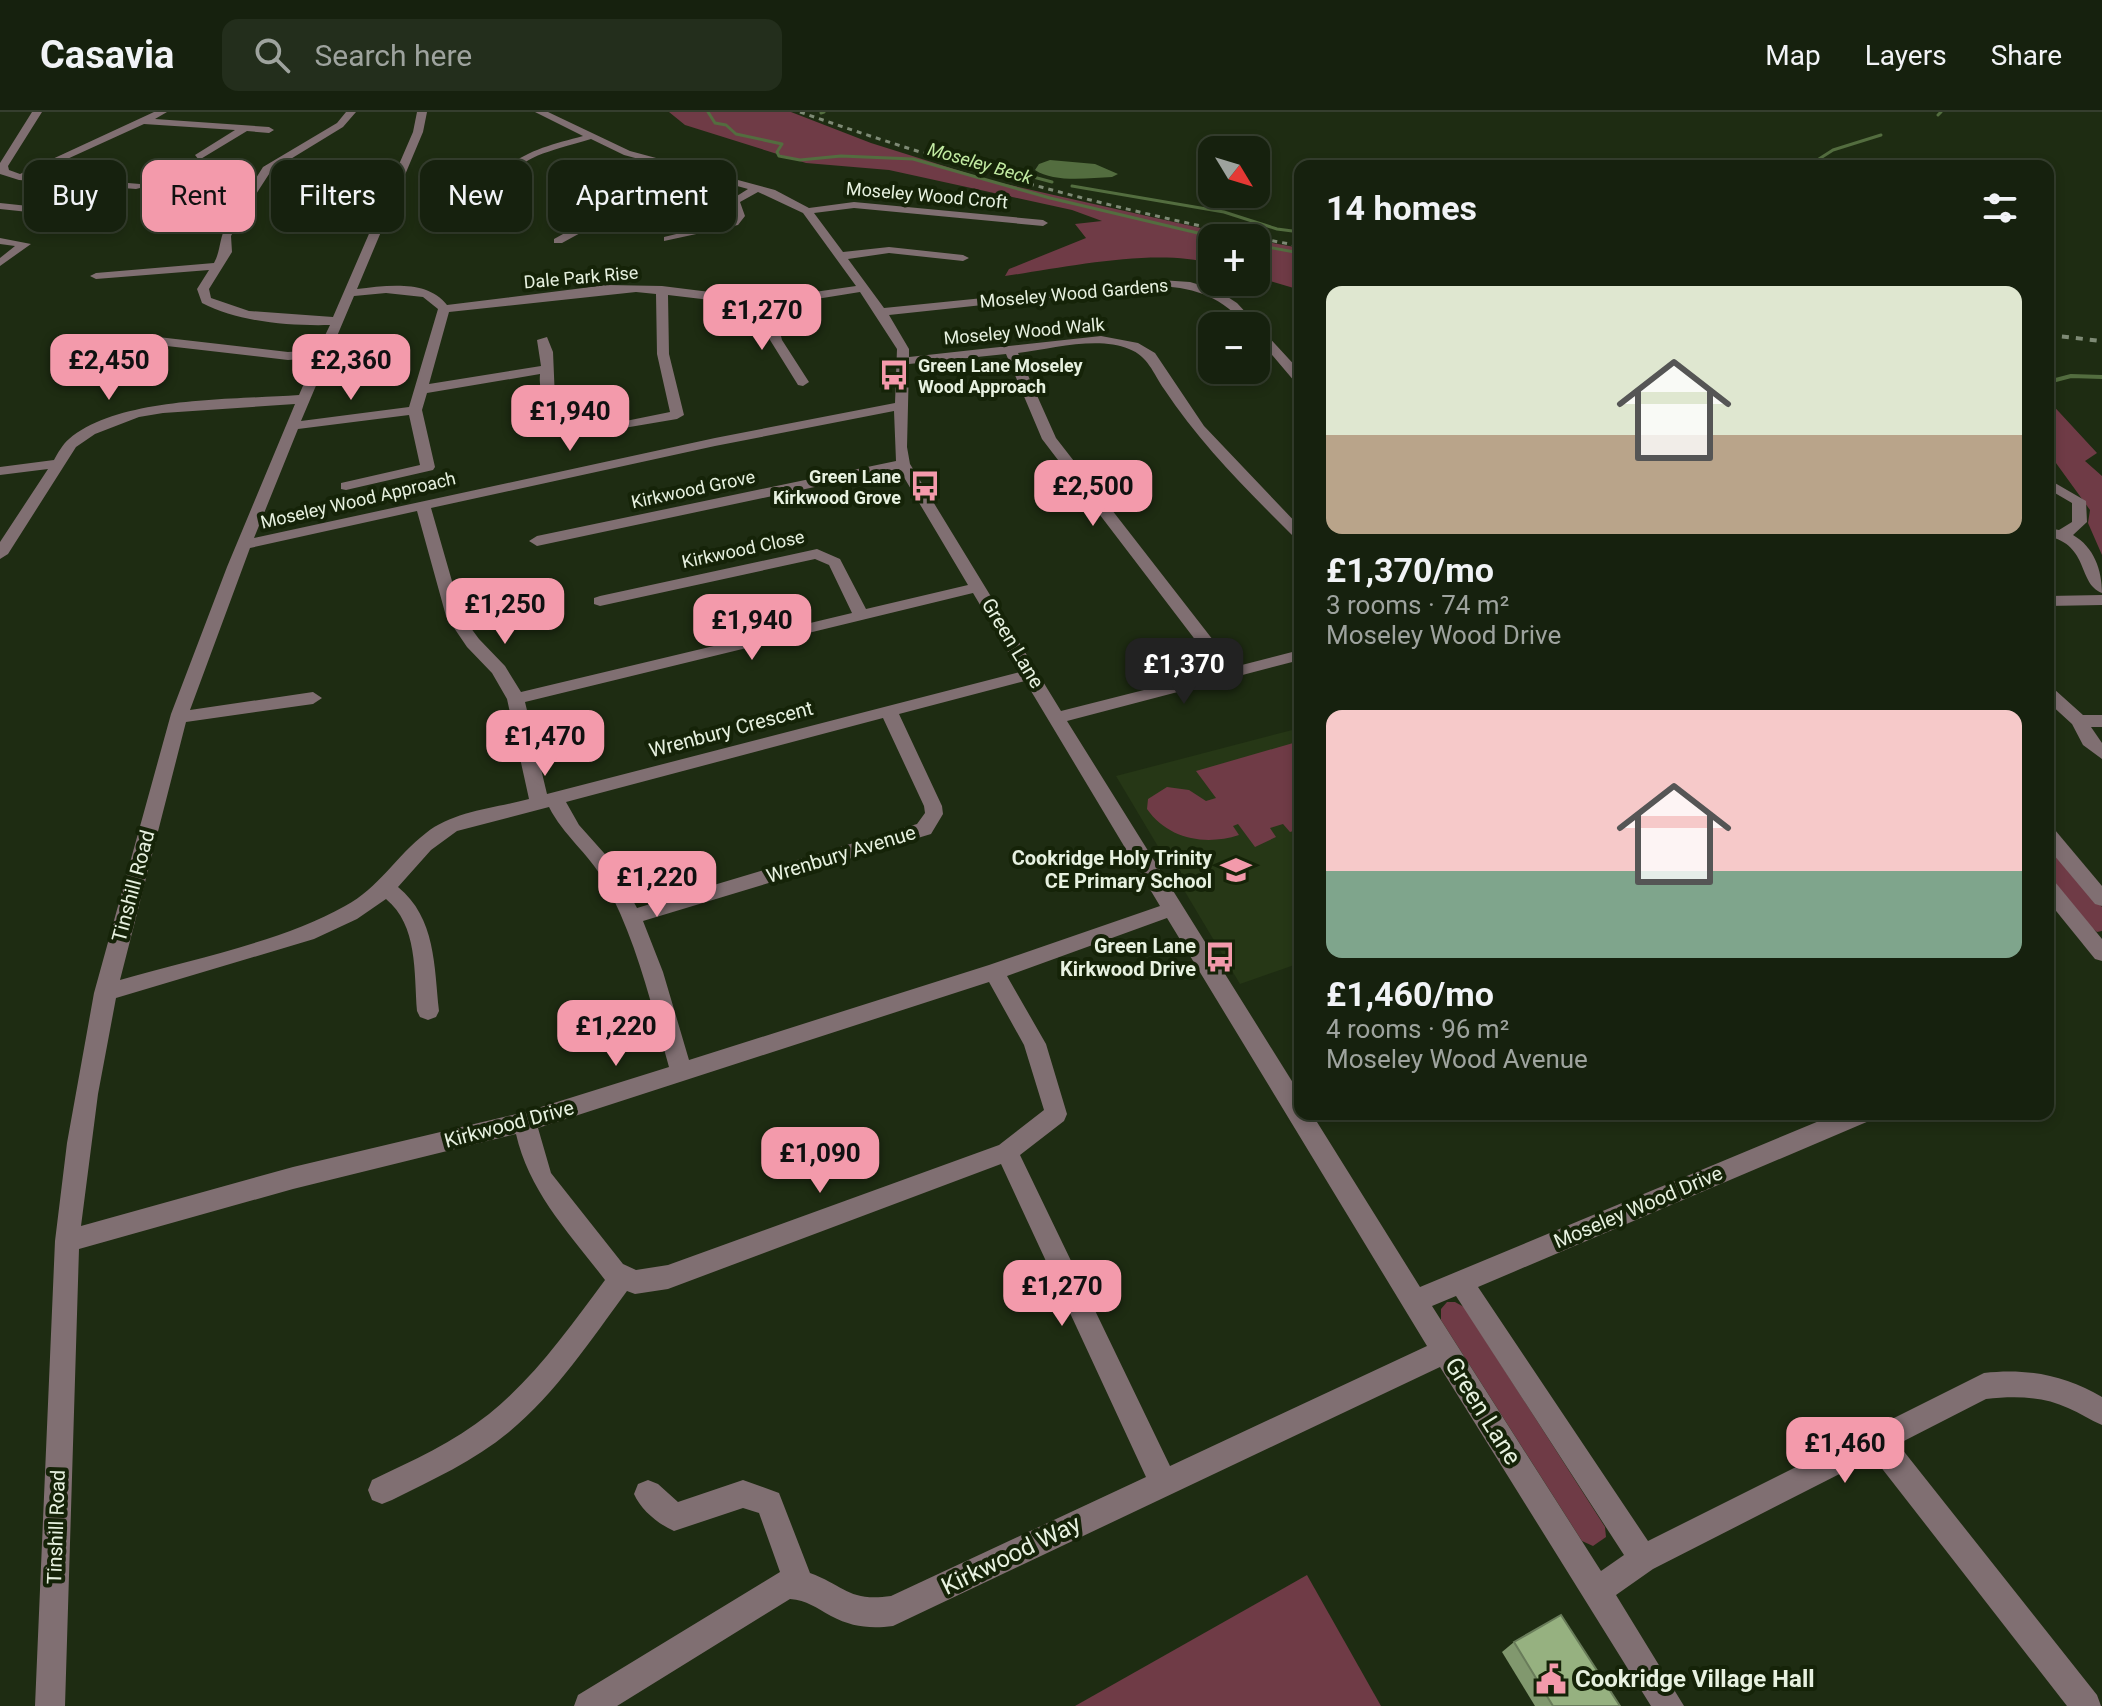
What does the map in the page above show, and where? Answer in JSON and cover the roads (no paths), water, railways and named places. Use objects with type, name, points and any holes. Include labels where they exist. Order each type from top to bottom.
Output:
[{"type":"street","points":[[37,112],[3,169],[6,174],[136,186]]},
{"type":"street","points":[[0,184],[162,112]]},
{"type":"street","points":[[255,188],[267,169],[347,120],[351,112]]},
{"type":"street","name":"Tinshill Road","points":[[50,1706],[67,1241],[85,1099],[105,993],[179,717],[321,354],[418,132],[422,112]]},
{"type":"street","name":"Green Lane","points":[[540,112],[649,160]]},
{"type":"street","points":[[145,121],[269,130]]},
{"type":"street","points":[[204,152],[246,128]]},
{"type":"street","points":[[310,133],[325,134]]},
{"type":"street","points":[[527,160],[592,136]]},
{"type":"street","name":"Green Lane","points":[[736,184],[789,199],[807,211],[898,338],[903,361],[900,406],[903,464],[1172,909],[1290,1079]]},
{"type":"street","points":[[668,239],[734,223],[740,216],[734,201],[755,189]]},
{"type":"street","name":"Moseley Wood Croft","points":[[807,211],[854,205],[1043,223]]},
{"type":"street","points":[[0,206],[24,209]]},
{"type":"street","points":[[229,232],[225,241],[226,252],[203,289],[203,296],[211,304],[310,322],[336,321]]},
{"type":"street","points":[[558,241],[574,232]]},
{"type":"street","points":[[0,241],[25,244],[0,263]]},
{"type":"street","points":[[841,256],[889,250],[963,258]]},
{"type":"street","points":[[96,276],[217,266]]},
{"type":"street","name":"Moseley Wood Gardens","points":[[881,312],[1160,283],[1181,284],[1225,297],[1240,312]]},
{"type":"street","name":"Dale Park Rise","points":[[444,309],[607,289],[662,290],[766,303],[863,288]]},
{"type":"street","points":[[346,486],[428,467],[415,410],[444,309],[436,299],[418,292],[387,289],[348,293]]},
{"type":"street","points":[[611,428],[677,415],[667,387],[660,311],[662,290]]},
{"type":"street","points":[[766,303],[776,340],[803,382]]},
{"type":"street","points":[[132,338],[288,356],[321,354]]},
{"type":"street","points":[[543,340],[549,354],[547,398],[567,435]]},
{"type":"street","name":"Moseley Wood Walk","points":[[903,361],[1101,340],[1142,349],[1151,356],[1187,414],[1294,529]]},
{"type":"street","name":"Moseley Wood Gardens","points":[[1270,344],[1294,372]]},
{"type":"street","points":[[1011,350],[1049,439],[1230,673]]},
{"type":"street","points":[[419,390],[547,369]]},
{"type":"street","points":[[0,554],[71,444],[90,431],[136,414],[163,409],[304,399]]},
{"type":"street","name":"Moseley Wood Approach","points":[[246,544],[874,408],[900,406]]},
{"type":"street","points":[[292,426],[415,410]]},
{"type":"street","points":[[0,471],[60,463]]},
{"type":"street","name":"Kirkwood Grove","points":[[537,541],[903,464]]},
{"type":"street","points":[[2054,486],[2079,501],[2083,518],[2078,527],[2055,533]]},
{"type":"street","points":[[422,504],[454,616],[473,643],[499,670],[516,699],[547,800],[592,848],[611,875],[632,917],[647,951],[681,1071]]},
{"type":"street","points":[[2055,533],[2079,543],[2102,588]]},
{"type":"street","name":"Kirkwood Close","points":[[600,601],[817,554],[835,562],[861,615]]},
{"type":"street","points":[[516,699],[978,587]]},
{"type":"street","points":[[2054,601],[2102,600]]},
{"type":"street","points":[[1058,718],[1294,657]]},
{"type":"street","name":"Wrenbury Crescent","points":[[105,993],[307,933],[347,915],[386,888],[411,856],[436,834],[451,826],[1031,674]]},
{"type":"street","points":[[179,717],[313,698]]},
{"type":"street","points":[[2054,698],[2079,721],[2089,741],[2102,753]]},
{"type":"street","name":"Wrenbury Avenue","points":[[632,917],[924,829],[930,823],[933,806],[888,710]]},
{"type":"street","points":[[2079,721],[2102,721]]},
{"type":"street","points":[[2054,842],[2102,899]]},
{"type":"street","points":[[386,888],[408,906],[420,934],[428,1011]]},
{"type":"street","points":[[2054,894],[2100,947]]},
{"type":"street","name":"Kirkwood Drive","points":[[67,1241],[293,1178],[525,1122],[994,972],[1172,909]]},
{"type":"street","points":[[525,1122],[534,1161],[543,1180],[621,1278],[635,1282],[668,1277],[1007,1152],[1056,1114],[1035,1044],[994,972]]},
{"type":"street","name":"Green Lane","points":[[1304,1120],[1669,1706]]},
{"type":"street","name":"Moseley Wood Drive","points":[[1416,1301],[1847,1120]]},
{"type":"street","points":[[1007,1152],[1163,1482]]},
{"type":"street","points":[[382,1490],[460,1450],[498,1423],[536,1387],[573,1345],[621,1278]]},
{"type":"street","points":[[1460,1281],[1643,1559]]},
{"type":"street","name":"Kirkwood Way","points":[[799,1584],[813,1588],[850,1612],[870,1616],[893,1611],[1445,1351]]},
{"type":"street","points":[[1596,1592],[1643,1559],[1984,1386],[2011,1381],[2040,1384],[2069,1394],[2102,1412]]},
{"type":"street","points":[[1877,1440],[2086,1706]]},
{"type":"street","points":[[589,1706],[775,1589],[799,1584],[769,1503],[743,1494],[674,1517],[648,1494]]},
{"type":"waterway","name":"Moseley Beck","points":[[708,112],[715,123],[726,125],[736,134],[782,144],[777,152],[779,156],[800,160],[841,156],[913,159],[1050,198],[1198,233]]},
{"type":"waterway","points":[[1938,115],[1941,112]]},
{"type":"waterway","points":[[1817,160],[1833,150],[1881,135]]},
{"type":"waterway","points":[[958,157],[1052,182]]},
{"type":"waterway","points":[[1072,186],[1224,212],[1294,231]]},
{"type":"waterway","name":"Moseley Beck","points":[[1270,248],[1294,252]]},
{"type":"waterway","name":"Moseley Beck","points":[[2054,380],[2071,376],[2102,377]]},
{"type":"railway","points":[[800,112],[923,153],[1047,189],[1173,220],[1294,245]]},
{"type":"railway","points":[[2054,336],[2102,341]]},
{"type":"place","name":"Green Lane Moseley Wood Approach","points":[[894,375]]},
{"type":"place","name":"Green Lane Kirkwood Grove","points":[[925,486]]},
{"type":"place","name":"Cookridge Holy Trinity CE Primary School","points":[[1236,870]]},
{"type":"place","name":"Green Lane Kirkwood Drive","points":[[1220,957]]},
{"type":"place","name":"Cookridge Village Hall","points":[[1551,1679]]}]
